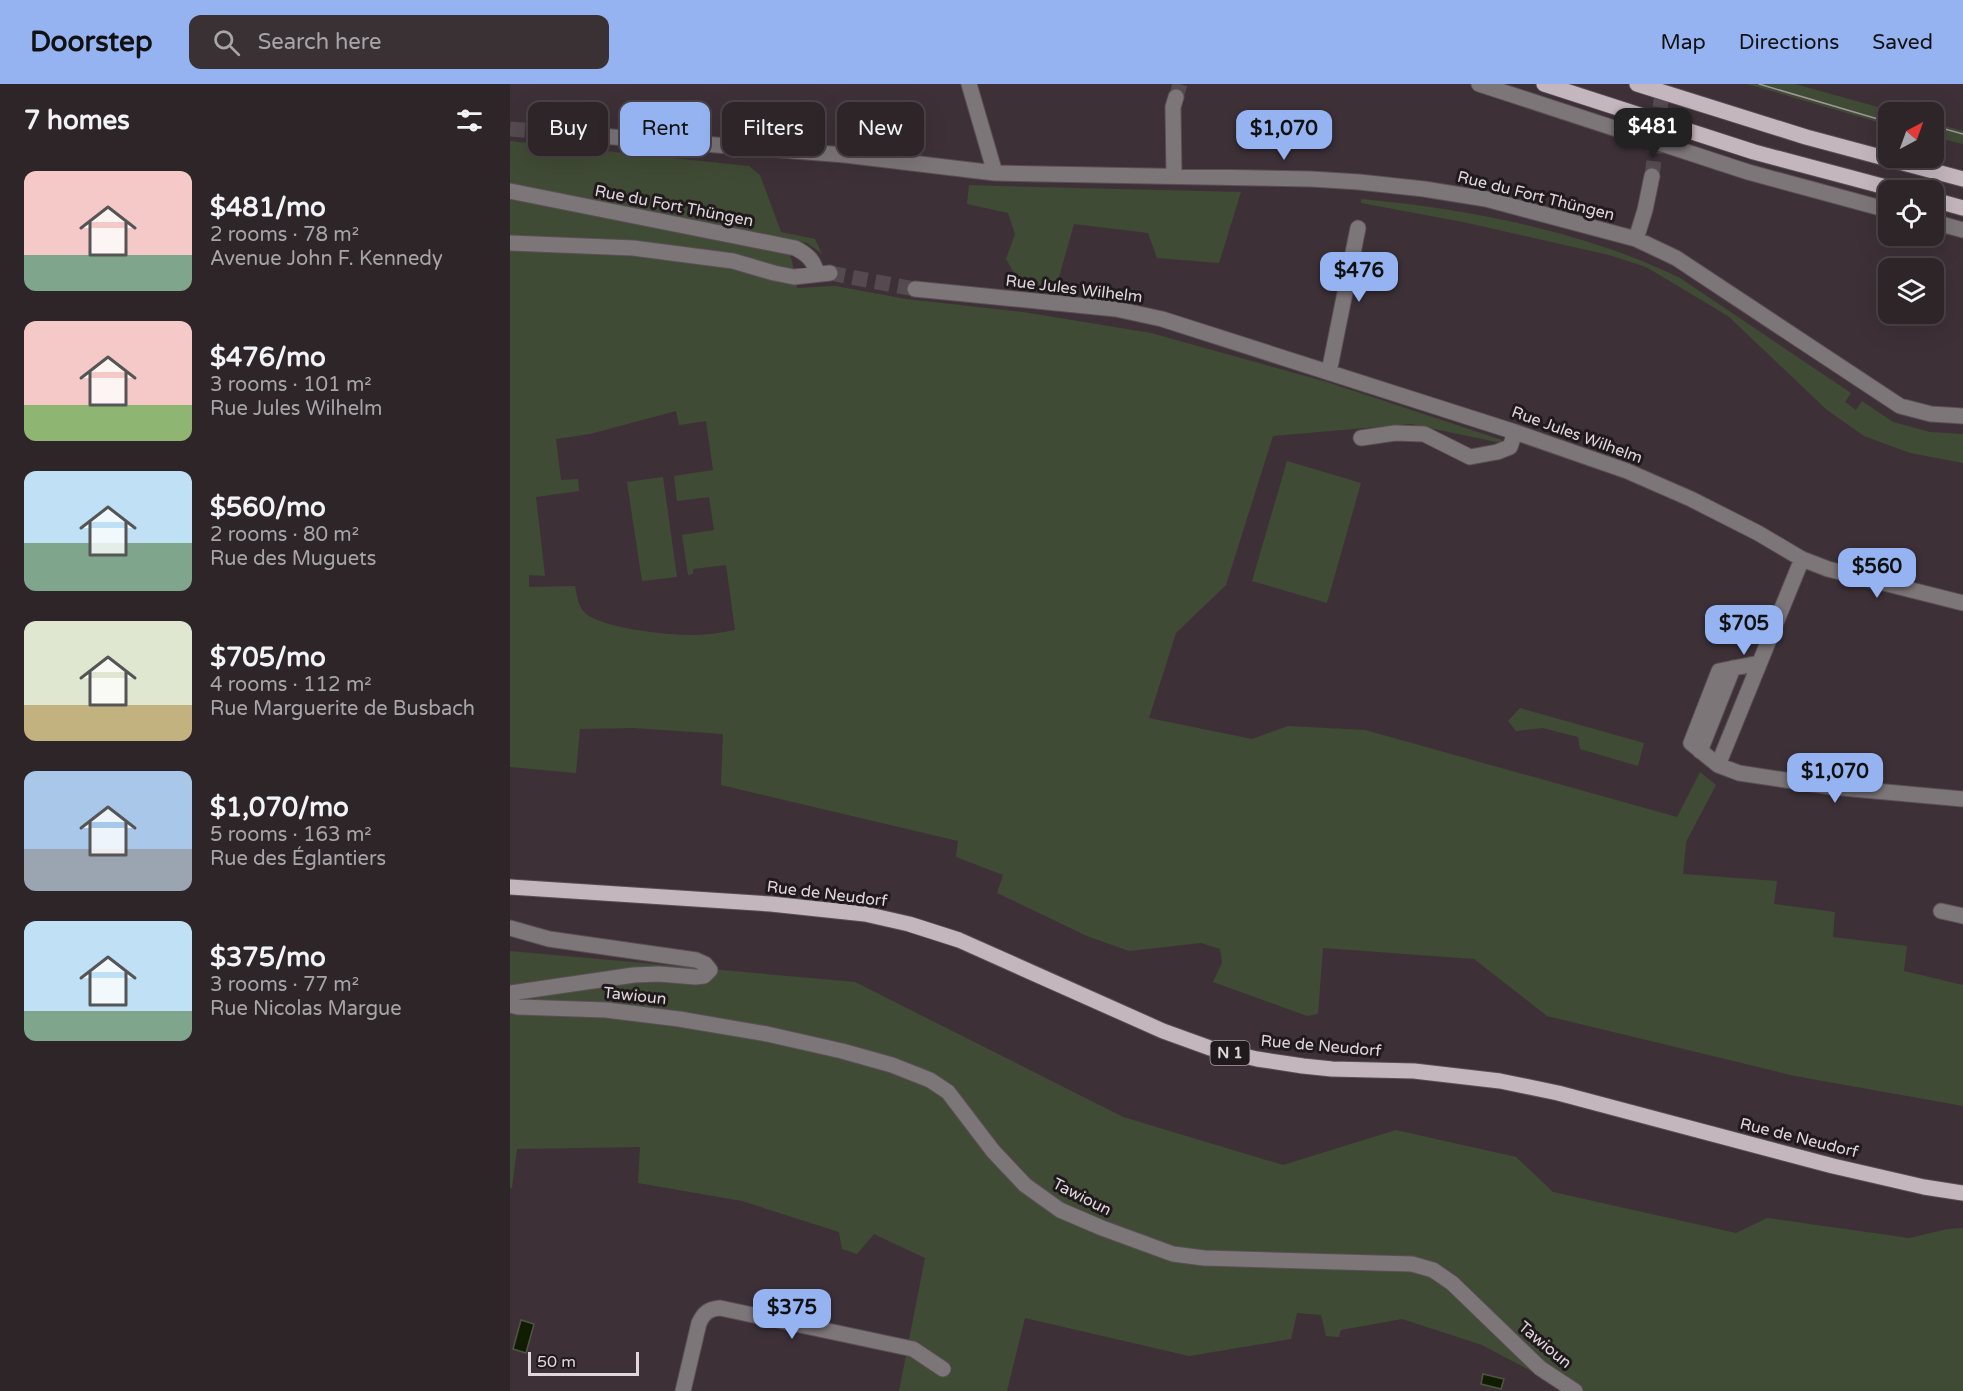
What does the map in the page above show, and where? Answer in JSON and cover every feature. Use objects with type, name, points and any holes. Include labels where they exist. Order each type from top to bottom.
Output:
[{"type":"main road","points":[[1544,84],[1754,152],[1878,185]]},
{"type":"main road","points":[[1637,84],[1806,137],[1963,179]]},
{"type":"main road","points":[[1944,203],[1963,208]]},
{"type":"main road","name":"Rue de Neudorf","points":[[510,887],[771,904],[865,914],[909,924],[959,940],[1163,1031],[1210,1048],[1257,1059],[1303,1066],[1414,1071],[1500,1081],[1558,1093],[1833,1166],[1963,1193]]},
{"type":"street","points":[[969,84],[995,173]]},
{"type":"street","points":[[1479,84],[1737,169],[1878,207]]},
{"type":"street","points":[[1174,175],[1173,107],[1176,97]]},
{"type":"street","name":"Rue du Fort Thüngen","points":[[608,137],[845,155],[995,173],[1311,178],[1424,189],[1486,200],[1636,239],[1676,258],[1900,406],[1931,414],[1963,417]]},
{"type":"street","points":[[1829,172],[1838,196]]},
{"type":"street","points":[[1636,239],[1652,176]]},
{"type":"street","name":"Rue du Fort Thüngen","points":[[510,192],[795,248],[806,254],[823,274],[794,277],[733,261],[633,248],[510,243]]},
{"type":"street","points":[[1944,225],[1963,230]]},
{"type":"street","points":[[1329,372],[1358,228]]},
{"type":"street","name":"Rue Jules Wilhelm","points":[[915,289],[1116,309],[1162,319],[1515,432],[1627,471],[1691,499],[1758,533],[1802,559],[1845,574],[1963,603]]},
{"type":"street","points":[[1361,438],[1395,433],[1424,434],[1470,457],[1510,447],[1515,432]]},
{"type":"street","points":[[1718,765],[1802,559]]},
{"type":"street","points":[[1759,663],[1733,668],[1700,751],[1718,765],[1739,773],[1831,787],[1963,799]]},
{"type":"street","points":[[1941,911],[1963,916]]},
{"type":"street","name":"Tawioun","points":[[510,928],[549,939],[696,960],[705,964],[710,970],[704,976],[634,975],[510,993]]},
{"type":"street","name":"Tawioun","points":[[510,1005],[606,1010],[679,1019],[788,1039],[892,1065],[930,1080],[948,1092],[993,1151],[1025,1185],[1060,1210],[1173,1254],[1204,1258],[1412,1264],[1433,1270],[1452,1283],[1540,1368],[1575,1391]]},
{"type":"street","points":[[683,1391],[699,1323],[710,1309],[720,1308],[913,1349],[943,1369]]},
{"type":"shaded area","points":[[1747,84],[1795,84],[1878,107],[1878,122]]},
{"type":"shaded area","points":[[1944,126],[1963,131],[1963,144],[1944,139]]},
{"type":"shaded area","points":[[510,141],[528,143],[528,156],[608,156],[608,151],[620,153],[620,156],[653,156],[749,166],[760,175],[781,232],[815,239],[822,254],[807,243],[783,238],[792,261],[797,288],[835,286],[906,299],[1023,312],[1151,333],[1327,382],[1502,440],[1501,443],[1411,424],[1273,436],[1226,585],[1176,633],[1149,718],[1252,739],[1288,726],[1365,730],[1677,817],[1700,772],[1716,785],[1686,842],[1683,874],[1777,881],[1774,904],[1835,912],[1833,937],[1907,946],[1904,971],[1963,985],[1963,1106],[1795,1076],[1547,1016],[1474,959],[1323,948],[1318,1014],[1307,1016],[1213,982],[1222,963],[1220,949],[1201,943],[1129,951],[1087,936],[997,893],[1003,875],[956,857],[958,841],[721,785],[723,734],[633,728],[580,729],[576,773],[510,767]],"holes":[[[676,411],[679,425],[706,421],[713,470],[674,476],[677,501],[709,497],[714,530],[682,535],[688,575],[693,574],[693,569],[726,565],[735,630],[687,635],[621,627],[605,623],[584,612],[579,604],[575,586],[529,587],[529,575],[545,576],[536,497],[579,491],[578,479],[561,480],[556,439],[590,434]]]},
{"type":"shaded area","points":[[969,185],[1241,192],[1219,263],[1157,258],[1148,233],[1074,224],[1055,291],[1023,288],[1006,259],[1015,234],[1008,213],[967,204]]},
{"type":"shaded area","points":[[1361,199],[1441,209],[1524,225],[1565,235],[1644,262],[1680,278],[1851,393],[1845,402],[1856,410],[1862,401],[1893,422],[1930,432],[1963,434],[1963,463],[1910,453],[1864,436],[1827,410],[1728,316],[1646,267],[1609,255],[1463,222],[1361,203]]},
{"type":"shaded area","points":[[1287,461],[1361,483],[1327,603],[1252,581]]},
{"type":"shaded area","points":[[663,477],[677,577],[642,581],[627,482]]},
{"type":"shaded area","points":[[1520,708],[1644,743],[1638,766],[1580,749],[1578,737],[1543,728],[1516,731],[1508,721]]},
{"type":"shaded area","points":[[510,951],[855,982],[1123,1117],[1283,1165],[1396,1130],[1516,1157],[1553,1192],[1736,1233],[1767,1218],[1909,1238],[1963,1228],[1963,1391],[1569,1391],[1482,1345],[1402,1319],[1341,1330],[1339,1337],[1326,1336],[1321,1315],[1297,1313],[1291,1339],[1189,1356],[1025,1318],[1007,1391],[899,1391],[925,1258],[874,1234],[857,1254],[842,1249],[839,1232],[742,1201],[638,1183],[640,1147],[517,1149],[512,1188],[510,1188]]},
{"type":"shaded area","points":[[521,1320],[534,1324],[526,1353],[513,1349]]},
{"type":"shaded area","points":[[1483,1374],[1504,1379],[1501,1389],[1481,1384]]},
{"type":"tunnel","points":[[1176,97],[1180,84]]},
{"type":"tunnel","points":[[1652,176],[1663,84]]},
{"type":"tunnel","points":[[510,129],[528,130]]},
{"type":"tunnel","points":[[830,273],[915,289]]},
{"type":"tram line","points":[[1759,84],[1878,119]]},
{"type":"tram line","points":[[1944,129],[1963,134]]}]
